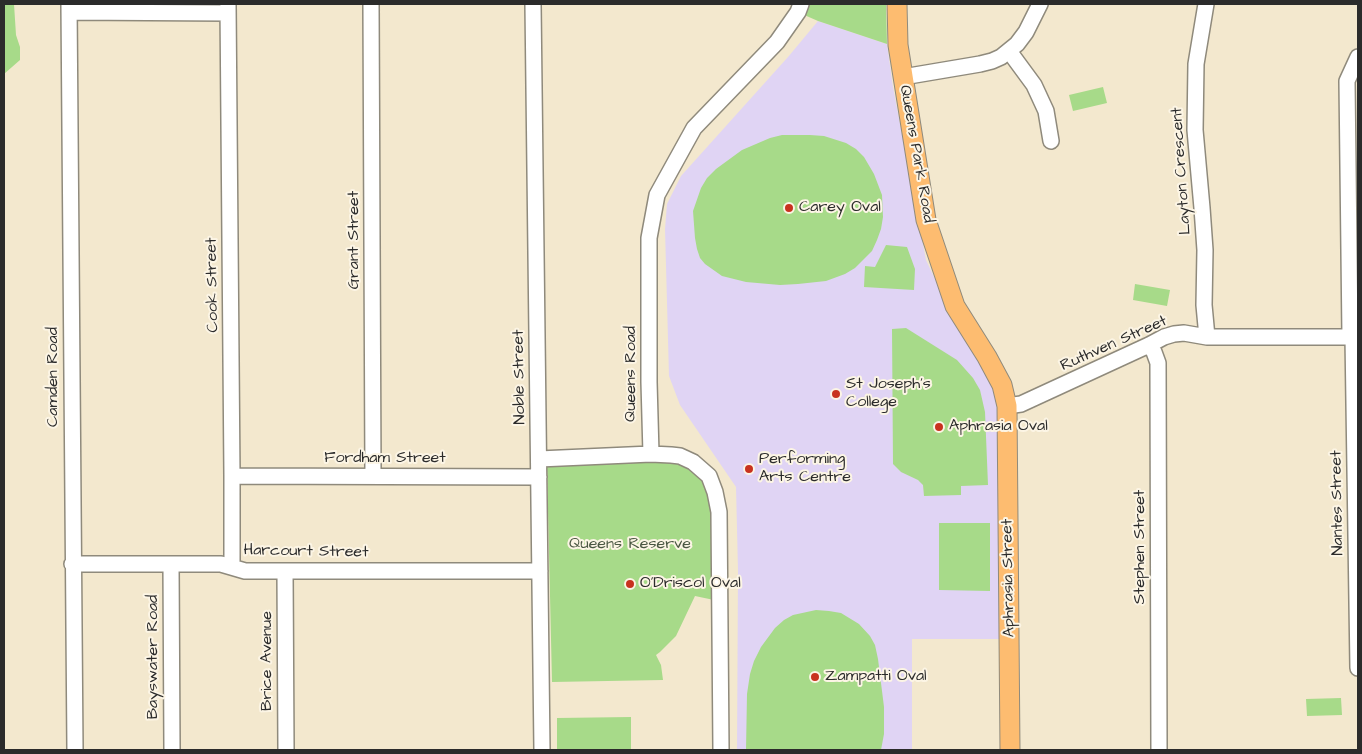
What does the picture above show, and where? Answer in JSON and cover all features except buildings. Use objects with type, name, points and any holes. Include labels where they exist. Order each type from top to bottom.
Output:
[{"type":"main road","name":"Queens Park Road","points":[[897,4],[898,46],[926,220],[955,306],[1002,385],[1007,406]]},
{"type":"main road","name":"Aphrasia Street","points":[[1007,406],[1010,750]]},
{"type":"street","name":"Grant Street","points":[[371,4],[373,476]]},
{"type":"street","name":"Noble Street","points":[[533,4],[542,750]]},
{"type":"street","name":"Queens Road","points":[[651,454],[649,238],[657,195],[694,128],[777,42],[798,12],[801,4]]},
{"type":"street","points":[[903,77],[992,61],[1017,44],[1026,32],[1040,4]]},
{"type":"street","name":"Layton Crescent","points":[[1206,4],[1196,64],[1194,130],[1205,250],[1204,295],[1207,337]]},
{"type":"street","points":[[69,8],[228,8]]},
{"type":"street","name":"Camden Road","points":[[69,8],[75,750]]},
{"type":"street","name":"Cook Street","points":[[228,8],[232,566]]},
{"type":"street","points":[[1009,51],[1034,85],[1046,111],[1051,141]]},
{"type":"street","name":"Nantes Street","points":[[1358,57],[1347,81],[1354,337],[1358,668]]},
{"type":"street","name":"Ruthven Street","points":[[1007,406],[1021,404],[1174,334],[1184,333],[1207,337],[1354,337]]},
{"type":"street","name":"Stephen Street","points":[[1149,345],[1158,363],[1159,750]]},
{"type":"street","points":[[539,458],[672,455],[680,456],[693,462],[709,476],[718,500],[720,527],[721,750]]},
{"type":"street","name":"Fordham Street","points":[[232,476],[539,476]]},
{"type":"street","name":"Harcourt Street","points":[[72,564],[222,564],[245,571],[540,571]]},
{"type":"street","name":"Bayswater Road","points":[[171,564],[172,750]]},
{"type":"street","name":"Brice Avenue","points":[[285,571],[286,750]]},
{"type":"shaded area","name":"St Joseph's College","points":[[818,21],[887,44],[893,87],[926,260],[952,315],[994,384],[1001,416],[1002,639],[912,639],[912,750],[737,750],[738,571],[736,487],[680,405],[669,376],[665,229],[667,204],[681,176]]},
{"type":"green space","points":[[4,4],[14,4],[20,60],[4,74]]},
{"type":"green space","points":[[806,4],[886,4],[887,44],[802,14]]},
{"type":"green space","points":[[1103,87],[1107,103],[1073,111],[1069,95]]},
{"type":"green space","name":"Carey Oval","points":[[782,135],[824,136],[846,143],[864,157],[874,174],[882,195],[883,217],[877,240],[872,251],[855,268],[826,281],[780,285],[746,282],[722,276],[705,264],[700,258],[697,249],[693,211],[701,188],[716,169],[742,150]]},
{"type":"green space","points":[[886,245],[907,247],[915,269],[914,290],[864,287],[865,266],[875,267]]},
{"type":"green space","points":[[1135,284],[1170,290],[1167,306],[1133,300]]},
{"type":"green space","name":"Aphrasia Oval","points":[[906,328],[957,360],[973,378],[980,390],[985,412],[988,485],[961,486],[961,495],[924,496],[923,485],[918,480],[901,472],[893,464],[892,329]]},
{"type":"green space","name":"O'Driscol Oval","points":[[677,461],[703,477],[712,508],[714,600],[695,596],[676,636],[656,655],[661,665],[663,680],[552,682],[547,466]]},
{"type":"green space","points":[[939,523],[990,523],[990,591],[939,590]]},
{"type":"green space","name":"Zampatti Oval","points":[[816,610],[841,613],[859,624],[875,645],[884,707],[884,734],[881,750],[746,750],[747,694],[750,674],[761,647],[775,628],[784,620],[793,615]]},
{"type":"green space","points":[[1341,698],[1342,715],[1307,716],[1306,699]]},
{"type":"green space","points":[[631,717],[631,750],[557,750],[557,718]]},
{"type":"place","name":"Carey Oval","points":[[789,208]]},
{"type":"place","name":"St Joseph's College","points":[[836,394]]},
{"type":"place","name":"Aphrasia Oval","points":[[939,427]]},
{"type":"place","name":"Performing Arts Centre","points":[[749,469]]},
{"type":"place","name":"O'Driscol Oval","points":[[630,584]]},
{"type":"place","name":"Zampatti Oval","points":[[815,677]]},
{"type":"park label","name":"Queens Reserve","points":[[630,545]]}]
